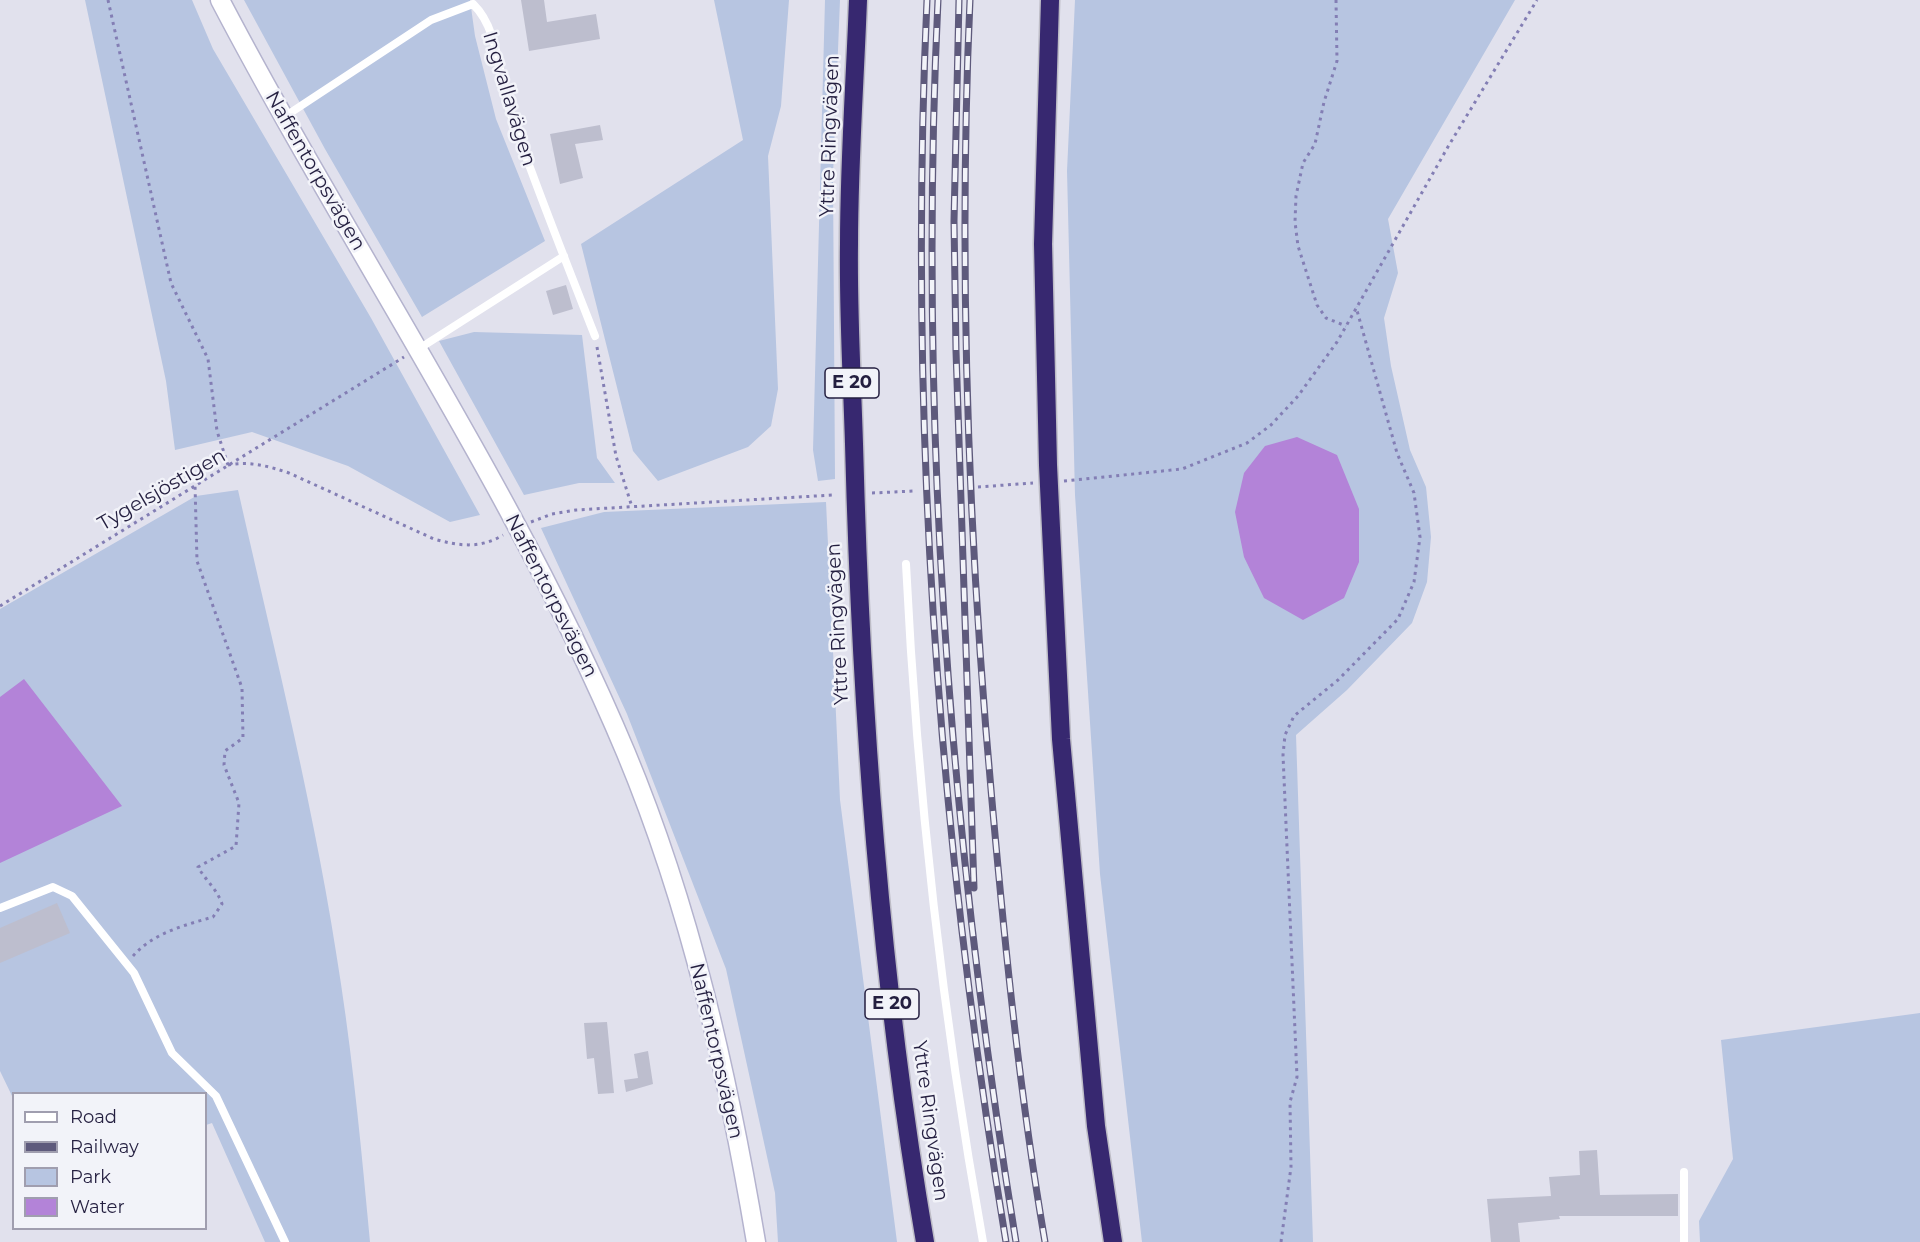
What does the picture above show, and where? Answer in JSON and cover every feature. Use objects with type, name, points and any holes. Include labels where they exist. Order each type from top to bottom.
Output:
[{"type":"highway","name":"Yttre Ringvägen","points":[[858,0],[849,244],[858,611],[868,765],[882,909],[908,1142],[925,1242]]},
{"type":"highway","points":[[1050,0],[1043,244],[1049,477],[1061,740],[1096,1126],[1113,1242]]},
{"type":"highway","points":[[1096,1126],[1120,1242]]},
{"type":"street","name":"Naffentorpsvägen","points":[[220,0],[283,117],[517,527],[596,685],[627,757],[665,860],[704,990],[729,1098],[756,1242]]},
{"type":"lane","name":"Ingvallavägen","points":[[283,117],[431,20],[473,4],[480,11],[492,38],[508,109],[595,336]]},
{"type":"lane","points":[[416,350],[564,256]]},
{"type":"lane","points":[[906,564],[931,874],[951,1036],[983,1242]]},
{"type":"lane","points":[[0,908],[53,887],[72,896],[134,973],[172,1053],[216,1096],[285,1242]]},
{"type":"lane","points":[[1684,1172],[1684,1242]]},
{"type":"path","points":[[108,0],[171,283],[208,359],[217,431],[228,465],[416,350]]},
{"type":"path","points":[[1336,0],[1337,61],[1324,102],[1315,144],[1303,163],[1296,196],[1295,222],[1298,246],[1317,305],[1326,318],[1346,326]]},
{"type":"path","points":[[1064,482],[1182,469],[1247,443],[1271,425],[1298,396],[1346,326],[1449,145],[1537,0]]},
{"type":"path","points":[[1281,1242],[1291,1167],[1290,1102],[1297,1077],[1283,755],[1286,735],[1294,716],[1338,680],[1398,619],[1414,582],[1420,537],[1414,493],[1397,453],[1356,307]]},
{"type":"path","points":[[595,336],[616,456],[632,507]]},
{"type":"path","name":"Tygelsjöstigen","points":[[0,606],[228,465],[243,462],[289,472],[434,539],[460,546],[477,546],[496,540],[517,527],[552,514],[833,495]]},
{"type":"path","points":[[978,487],[1034,483]]},
{"type":"path","points":[[126,964],[142,946],[181,926],[213,917],[222,904],[218,890],[207,883],[198,867],[236,846],[239,803],[224,765],[225,751],[243,738],[242,688],[197,561],[195,485]]},
{"type":"path","points":[[865,493],[915,491]]},
{"type":"green space","points":[[85,0],[192,0],[213,49],[371,318],[480,515],[450,522],[348,466],[252,432],[175,450],[166,381]]},
{"type":"green space","points":[[244,0],[470,0],[475,36],[496,119],[545,241],[422,317],[325,149]]},
{"type":"green space","points":[[714,0],[789,0],[781,106],[768,156],[778,389],[771,426],[748,447],[658,481],[633,451],[581,244],[743,140]]},
{"type":"green space","points":[[825,0],[840,0],[833,175],[835,479],[818,481],[813,450]]},
{"type":"green space","points":[[1075,0],[1515,0],[1388,219],[1398,273],[1384,318],[1391,366],[1410,450],[1426,487],[1431,537],[1427,582],[1412,623],[1347,690],[1296,735],[1313,1242],[1142,1242],[1100,874],[1075,495],[1067,171]]},
{"type":"green space","points":[[474,332],[582,335],[597,458],[615,483],[579,483],[524,495],[439,341]]},
{"type":"green space","points":[[238,490],[294,736],[331,922],[350,1048],[370,1242],[265,1242],[212,1123],[207,1125],[207,1092],[12,1092],[12,1096],[0,1071],[0,609],[196,496]]},
{"type":"green space","points":[[826,502],[840,800],[897,1242],[778,1242],[775,1193],[726,969],[627,714],[541,528],[604,512]]},
{"type":"green space","points":[[1920,1013],[1920,1242],[1700,1242],[1699,1221],[1733,1159],[1721,1040]]},
{"type":"water","points":[[1297,437],[1337,455],[1359,509],[1359,562],[1344,598],[1303,620],[1264,598],[1244,557],[1235,512],[1244,473],[1265,446]]},
{"type":"water","points":[[24,679],[122,806],[0,863],[0,697]]},
{"type":"building","points":[[521,0],[544,0],[547,22],[596,14],[600,39],[529,51]]},
{"type":"building","points":[[600,125],[603,140],[575,144],[583,178],[560,184],[550,134]]},
{"type":"building","points":[[566,285],[573,309],[553,315],[546,291]]},
{"type":"building","points":[[57,903],[70,933],[0,963],[0,928]]},
{"type":"building","points":[[607,1022],[614,1093],[598,1094],[594,1058],[587,1059],[584,1023]]},
{"type":"building","points":[[648,1051],[653,1084],[626,1092],[624,1080],[638,1078],[634,1054]]},
{"type":"building","points":[[1597,1150],[1600,1195],[1678,1194],[1678,1216],[1559,1216],[1560,1219],[1518,1223],[1520,1242],[1491,1242],[1487,1199],[1551,1196],[1549,1177],[1580,1175],[1579,1151]]},
{"type":"railway","points":[[927,0],[922,156],[922,312],[926,468],[934,623],[946,779],[962,933],[982,1088],[1006,1242]]},
{"type":"railway","points":[[938,0],[933,156],[932,312],[936,467],[944,623],[973,933],[1016,1242]]},
{"type":"railway","points":[[959,0],[954,221],[956,351],[974,888]]},
{"type":"railway","points":[[970,0],[965,301],[967,401],[977,601],[992,801],[1008,967],[1028,1132],[1045,1242]]}]
